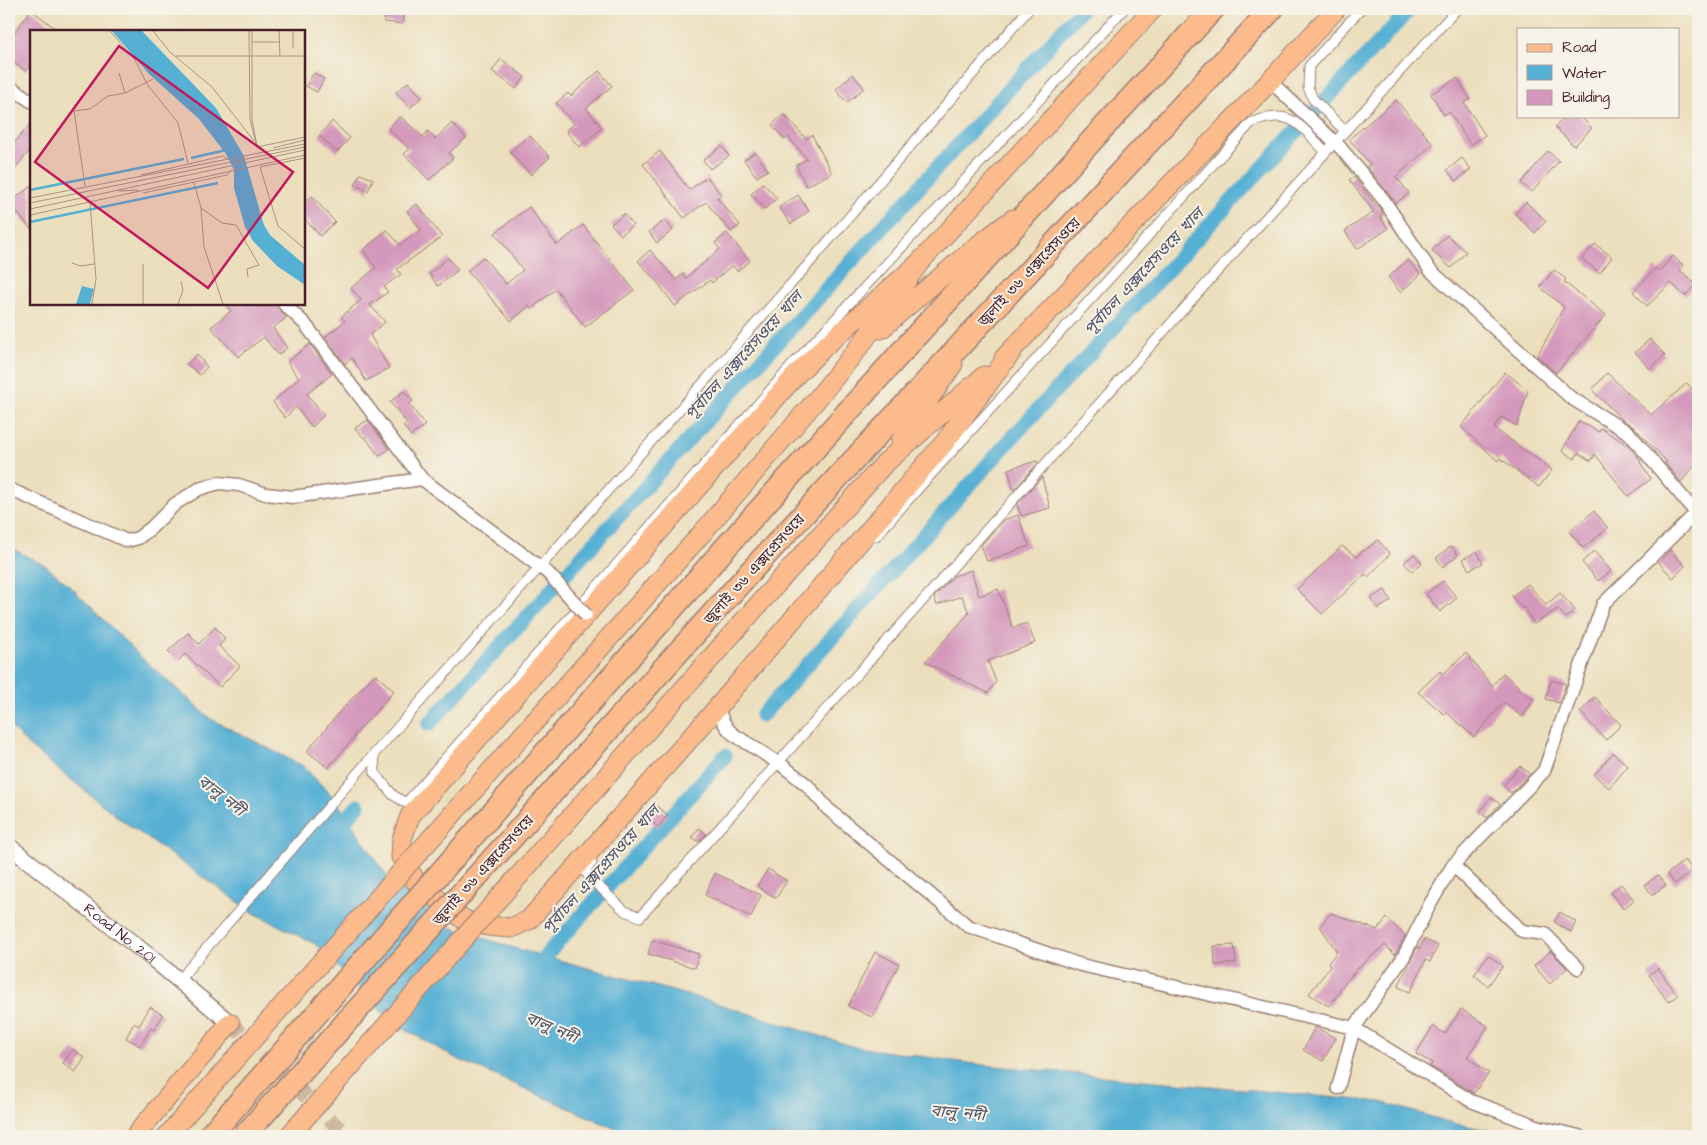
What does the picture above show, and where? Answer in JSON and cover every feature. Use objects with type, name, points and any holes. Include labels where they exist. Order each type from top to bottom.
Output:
[{"type":"highway","name":"জুলাই ৩৬ এক্সপ্রেসওয়ে","points":[[215,1130],[726,548],[1038,200],[1213,9]]},
{"type":"highway","name":"জুলাই ৩৬ এক্সপ্রেসওয়ে","points":[[244,1136],[751,571],[1272,9]]},
{"type":"main road","points":[[1012,351],[945,442],[719,711],[529,920],[511,928],[488,926],[466,921],[417,883],[408,871],[401,856],[402,839],[410,816],[583,611],[796,376],[823,348],[920,262],[1154,9]]},
{"type":"main road","points":[[289,1136],[884,464],[1012,351],[1270,81],[1336,9]]},
{"type":"main road","points":[[860,346],[973,248],[1038,200]]},
{"type":"main road","points":[[167,1136],[703,532],[811,407],[860,346],[920,262]]},
{"type":"main road","points":[[884,464],[981,324]]},
{"type":"main road","points":[[135,1136],[230,1023]]},
{"type":"street","points":[[179,980],[372,757],[544,570],[1029,9]]},
{"type":"street","points":[[372,757],[375,773],[393,795],[406,803],[583,611],[794,363],[1124,9]]},
{"type":"street","points":[[1346,131],[1313,99],[1308,87],[1309,66],[1361,9]]},
{"type":"street","points":[[1331,145],[1296,121],[1282,116],[1265,118],[1252,123],[926,480],[719,711],[585,870],[591,879],[625,911],[640,917],[1331,145],[1457,9]]},
{"type":"street","points":[[1270,81],[1383,199],[1430,270],[1571,398],[1629,433],[1696,513],[1602,604],[1544,771],[1453,865],[1429,906],[1403,958],[1354,1028],[1338,1088]]},
{"type":"street","points":[[9,86],[30,100]]},
{"type":"street","points":[[285,305],[305,324],[422,479],[544,570],[583,611]]},
{"type":"street","points":[[9,489],[127,541],[138,538],[151,528],[175,504],[199,489],[219,483],[239,485],[266,494],[293,497],[422,479]]},
{"type":"street","points":[[719,711],[726,728],[732,734],[778,762],[807,785],[828,809],[968,926],[1081,965],[1354,1028],[1471,1101],[1540,1127],[1579,1136]]},
{"type":"street","name":"Road No. 201","points":[[9,846],[179,980],[230,1023]]},
{"type":"street","points":[[1453,865],[1522,931],[1545,934],[1578,968]]},
{"type":"water","name":"বালু নদী","points":[[9,547],[46,566],[70,586],[143,659],[211,719],[303,766],[335,799],[389,879],[452,928],[514,948],[706,1000],[855,1047],[982,1065],[1381,1102],[1452,1123],[1517,1136],[632,1136],[453,1057],[391,1021],[315,944],[254,913],[123,821],[28,745],[9,725]]},
{"type":"building","points":[[385,9],[404,9],[402,24],[384,22]]},
{"type":"building","points":[[31,10],[58,30],[30,30],[30,65],[26,71],[9,60],[9,40]]},
{"type":"building","points":[[501,59],[525,77],[516,89],[492,71]]},
{"type":"building","points":[[599,71],[612,86],[586,108],[602,128],[579,147],[566,131],[574,124],[556,103],[568,93],[571,96]]},
{"type":"building","points":[[314,73],[324,79],[317,92],[306,86]]},
{"type":"building","points":[[853,74],[864,88],[847,103],[836,89]]},
{"type":"building","points":[[1457,78],[1470,99],[1464,103],[1485,135],[1471,145],[1449,112],[1444,115],[1431,94]]},
{"type":"building","points":[[408,82],[422,97],[410,108],[396,92]]},
{"type":"building","points":[[1396,100],[1433,144],[1396,177],[1409,193],[1396,203],[1367,167],[1370,164],[1349,139]]},
{"type":"building","points":[[784,114],[806,139],[812,135],[832,173],[806,186],[796,165],[807,159],[788,137],[785,140],[772,125]]},
{"type":"building","points":[[400,116],[423,137],[428,131],[435,139],[452,123],[466,138],[449,153],[453,158],[429,180],[404,154],[410,149],[388,129]]},
{"type":"building","points":[[1563,118],[1582,118],[1592,128],[1574,146],[1555,127]]},
{"type":"building","points":[[332,121],[350,138],[337,152],[319,136]]},
{"type":"building","points":[[30,124],[30,150],[9,176],[9,149]]},
{"type":"building","points":[[529,135],[550,157],[531,175],[510,152]]},
{"type":"building","points":[[722,146],[729,156],[710,169],[703,160]]},
{"type":"building","points":[[660,151],[689,190],[707,177],[721,195],[717,198],[740,225],[731,232],[706,202],[684,218],[643,164]]},
{"type":"building","points":[[1548,151],[1559,161],[1532,192],[1521,183]]},
{"type":"building","points":[[755,152],[768,170],[757,177],[744,160]]},
{"type":"building","points":[[1462,158],[1471,169],[1456,181],[1447,170]]},
{"type":"building","points":[[360,174],[373,179],[368,191],[355,185]]},
{"type":"building","points":[[1354,177],[1383,214],[1380,216],[1388,229],[1357,249],[1345,231],[1374,212],[1349,180]]},
{"type":"building","points":[[763,183],[777,198],[765,209],[751,194]]},
{"type":"building","points":[[30,187],[30,228],[9,203]]},
{"type":"building","points":[[798,195],[809,211],[791,224],[779,207]]},
{"type":"building","points":[[312,196],[335,222],[320,236],[305,219],[305,202]]},
{"type":"building","points":[[1526,202],[1546,221],[1535,233],[1515,214]]},
{"type":"building","points":[[417,204],[442,237],[397,269],[401,274],[384,287],[388,292],[370,305],[385,322],[370,335],[389,368],[366,381],[352,358],[345,364],[325,337],[345,321],[341,317],[361,300],[351,288],[376,268],[363,250],[387,230],[400,245],[421,230],[407,211]]},
{"type":"building","points":[[529,207],[557,245],[583,225],[634,290],[585,327],[556,289],[531,309],[529,306],[511,321],[467,271],[483,257],[506,284],[523,270],[495,233]]},
{"type":"building","points":[[624,214],[633,225],[621,235],[611,224]]},
{"type":"building","points":[[665,220],[673,230],[657,243],[649,232]]},
{"type":"building","points":[[727,233],[750,261],[737,271],[732,265],[712,283],[710,280],[675,306],[638,261],[650,250],[676,280],[683,274],[686,278],[720,249],[715,243]]},
{"type":"building","points":[[1447,235],[1466,252],[1451,268],[1432,251]]},
{"type":"building","points":[[1595,244],[1612,257],[1600,273],[1582,259]]},
{"type":"building","points":[[1673,256],[1684,266],[1680,270],[1696,284],[1685,296],[1671,283],[1647,306],[1633,292],[1656,268],[1659,271]]},
{"type":"building","points":[[448,258],[458,270],[438,286],[429,274]]},
{"type":"building","points":[[1408,260],[1421,274],[1400,292],[1388,277]]},
{"type":"building","points":[[1554,270],[1566,279],[1564,282],[1606,315],[1556,373],[1537,356],[1564,307],[1540,287]]},
{"type":"building","points":[[226,305],[276,305],[286,318],[273,328],[287,348],[278,355],[264,337],[238,357],[211,327],[231,311]]},
{"type":"building","points":[[1650,339],[1665,355],[1650,369],[1635,352]]},
{"type":"building","points":[[310,344],[332,374],[307,394],[324,415],[312,427],[296,407],[285,418],[273,402],[299,378],[287,362]]},
{"type":"building","points":[[197,354],[207,367],[200,375],[187,364]]},
{"type":"building","points":[[1505,372],[1528,390],[1517,426],[1501,417],[1494,428],[1552,470],[1539,487],[1500,458],[1498,461],[1461,427]]},
{"type":"building","points":[[1607,373],[1651,415],[1687,383],[1698,396],[1698,462],[1681,482],[1665,463],[1667,462],[1635,428],[1623,420],[1592,390]]},
{"type":"building","points":[[404,391],[413,401],[409,404],[425,425],[411,436],[403,426],[407,423],[390,402]]},
{"type":"building","points":[[368,420],[389,449],[379,456],[365,437],[355,428]]},
{"type":"building","points":[[1579,421],[1599,432],[1601,428],[1629,446],[1641,461],[1651,479],[1628,496],[1595,454],[1591,461],[1578,453],[1575,459],[1562,451]]},
{"type":"building","points":[[1037,461],[1038,463],[1014,490],[1008,469]]},
{"type":"building","points":[[1042,477],[1050,508],[1021,516],[1017,504]]},
{"type":"building","points":[[1594,511],[1608,528],[1583,548],[1569,531]]},
{"type":"building","points":[[1018,515],[1029,546],[987,561],[981,545],[1004,520]]},
{"type":"building","points":[[1378,540],[1390,554],[1368,577],[1365,574],[1322,614],[1297,589],[1342,546],[1357,557],[1363,550]]},
{"type":"building","points":[[1451,546],[1458,555],[1443,567],[1436,558]]},
{"type":"building","points":[[1670,550],[1685,566],[1673,578],[1659,563]]},
{"type":"building","points":[[1477,551],[1483,563],[1469,570],[1463,559]]},
{"type":"building","points":[[1594,551],[1611,571],[1598,581],[1582,562]]},
{"type":"building","points":[[1414,554],[1422,563],[1412,571],[1404,563]]},
{"type":"building","points":[[971,570],[979,596],[998,589],[1013,628],[1027,623],[1035,643],[988,661],[996,682],[988,693],[925,662],[969,613],[962,596],[937,605],[934,597],[954,576]]},
{"type":"building","points":[[1443,581],[1457,598],[1440,612],[1426,594]]},
{"type":"building","points":[[1528,584],[1546,605],[1560,593],[1575,610],[1566,618],[1558,609],[1534,624],[1524,607],[1522,609],[1512,596]]},
{"type":"building","points":[[1385,590],[1391,601],[1378,609],[1371,598]]},
{"type":"building","points":[[215,627],[225,639],[219,646],[240,666],[220,687],[185,654],[178,661],[168,651],[188,633],[199,644]]},
{"type":"building","points":[[1466,653],[1492,686],[1503,673],[1534,700],[1522,717],[1504,702],[1474,737],[1446,712],[1444,714],[1418,692],[1440,671],[1443,674]]},
{"type":"building","points":[[375,674],[394,691],[328,768],[307,751]]},
{"type":"building","points":[[1551,680],[1566,684],[1559,703],[1546,699]]},
{"type":"building","points":[[1595,697],[1621,725],[1606,740],[1580,712]]},
{"type":"building","points":[[1613,753],[1628,766],[1609,788],[1594,775]]},
{"type":"building","points":[[1520,766],[1530,774],[1511,793],[1503,786]]},
{"type":"building","points":[[1491,797],[1500,804],[1487,818],[1480,812]]},
{"type":"building","points":[[655,805],[668,815],[658,827],[646,817]]},
{"type":"building","points":[[699,828],[706,834],[699,842],[692,837]]},
{"type":"building","points":[[1685,860],[1693,870],[1675,884],[1667,874]]},
{"type":"building","points":[[768,869],[787,881],[776,898],[757,886]]},
{"type":"building","points":[[715,873],[761,895],[751,917],[705,895]]},
{"type":"building","points":[[1658,875],[1666,885],[1652,895],[1645,885]]},
{"type":"building","points":[[1621,884],[1634,900],[1623,909],[1611,893]]},
{"type":"building","points":[[1560,912],[1576,922],[1571,932],[1554,922]]},
{"type":"building","points":[[1331,913],[1377,930],[1387,918],[1405,936],[1395,955],[1385,945],[1358,968],[1339,990],[1340,992],[1329,1006],[1309,994],[1330,967],[1328,963],[1337,952],[1320,926]]},
{"type":"building","points":[[1424,939],[1438,946],[1430,962],[1426,960],[1410,992],[1398,987],[1417,947],[1419,949]]},
{"type":"building","points":[[652,940],[699,954],[695,968],[648,954]]},
{"type":"building","points":[[1234,945],[1236,963],[1215,965],[1214,946]]},
{"type":"building","points":[[1550,951],[1567,968],[1550,984],[1534,966]]},
{"type":"building","points":[[875,952],[899,964],[872,1017],[848,1006]]},
{"type":"building","points":[[1488,955],[1503,966],[1488,986],[1474,975]]},
{"type":"building","points":[[1658,968],[1678,996],[1668,1002],[1649,975]]},
{"type":"building","points":[[150,1007],[163,1015],[154,1030],[151,1028],[140,1046],[126,1038],[134,1023],[139,1026]]},
{"type":"building","points":[[1461,1009],[1488,1026],[1467,1057],[1489,1073],[1474,1093],[1430,1066],[1432,1063],[1416,1054],[1433,1026],[1445,1034]]},
{"type":"building","points":[[1315,1027],[1336,1038],[1323,1061],[1303,1050]]},
{"type":"building","points":[[73,1049],[85,1058],[75,1072],[63,1063]]},
{"type":"waterway","name":"পূর্বাচল এক্সপ্রেসওয়ে খাল","points":[[429,724],[1082,9]]},
{"type":"waterway","name":"পূর্বাচল এক্সপ্রেসওয়ে খাল","points":[[762,715],[1021,428],[1410,9]]},
{"type":"waterway","name":"পূর্বাচল এক্সপ্রেসওয়ে খাল","points":[[532,971],[725,756]]},
{"type":"waterway","name":"পূর্বাচল এক্সপ্রেসওয়ে খাল","points":[[334,833],[358,806]]},
{"type":"tunnel","points":[[230,1023],[347,1136]]}]
